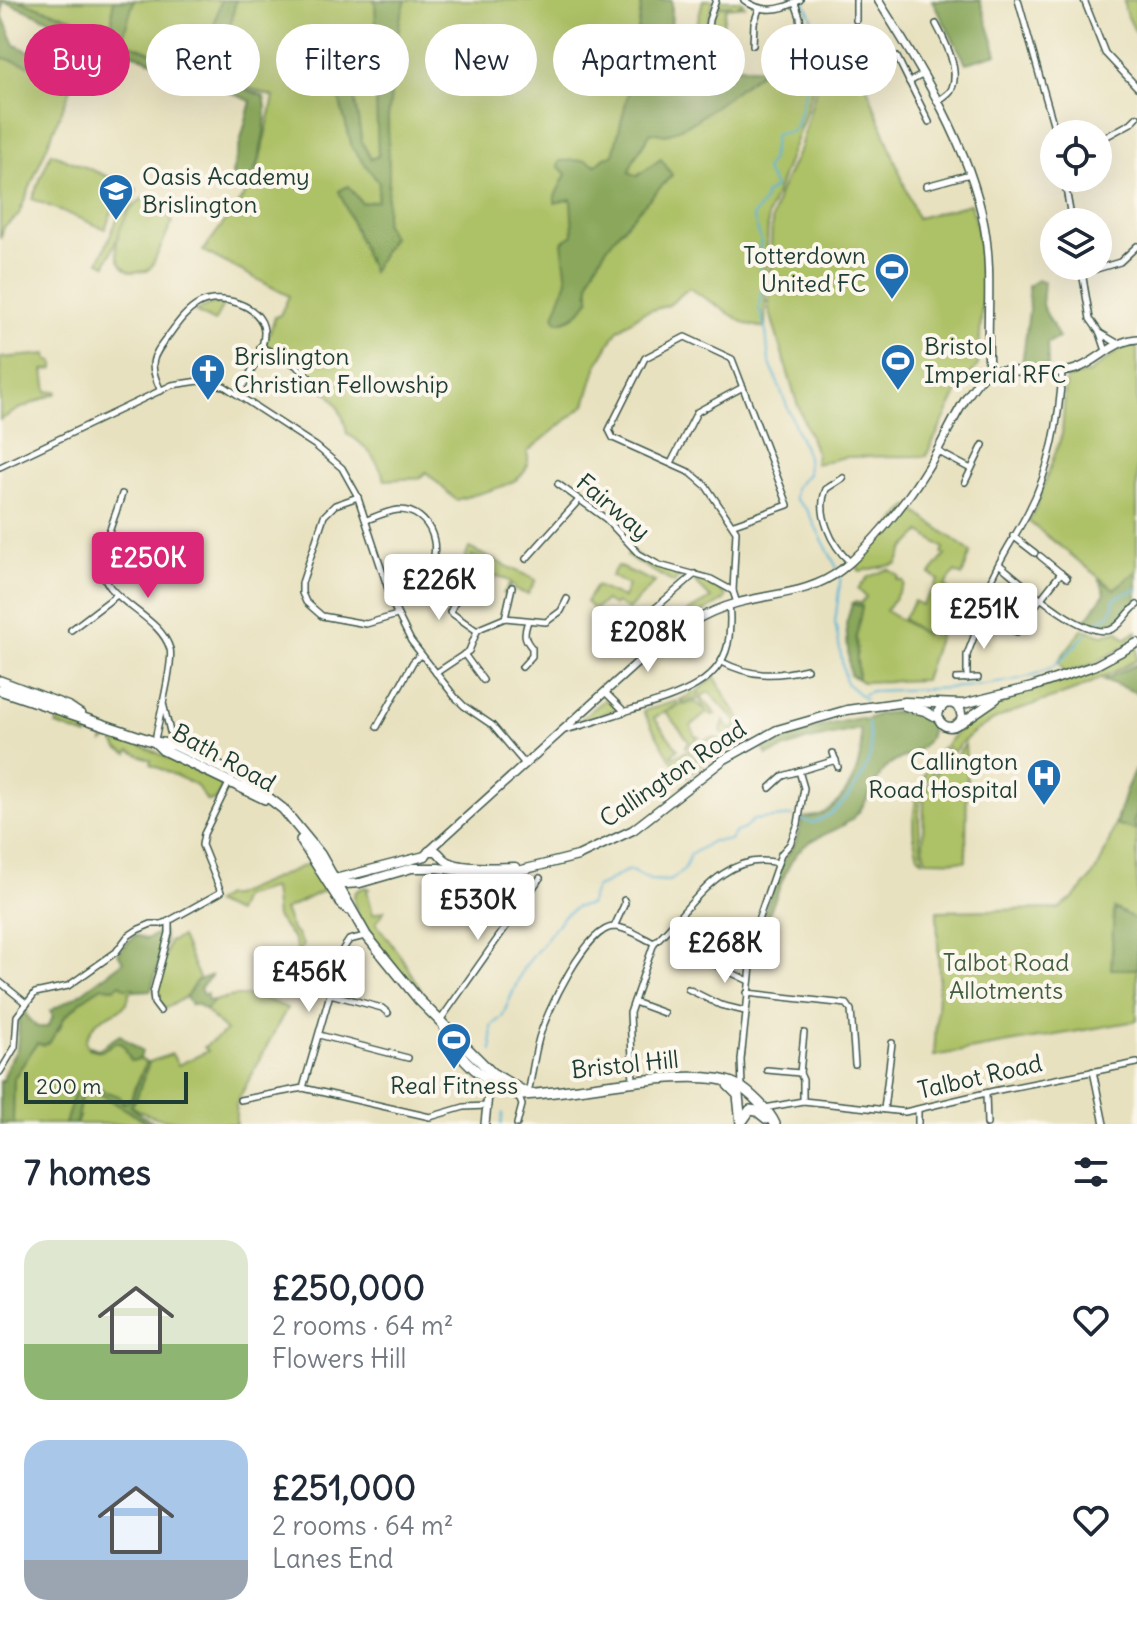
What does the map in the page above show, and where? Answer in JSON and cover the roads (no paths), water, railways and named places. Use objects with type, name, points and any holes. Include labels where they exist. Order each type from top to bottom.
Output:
[{"type":"highway","name":"Bath Road","points":[[0,681],[69,707],[81,715],[155,742],[174,745],[243,778],[265,793],[301,830],[336,883]]},
{"type":"highway","name":"Bath Road","points":[[2,690],[69,714],[81,715]]},
{"type":"highway","name":"Bath Road","points":[[155,742],[163,750],[252,792],[274,808],[336,883]]},
{"type":"highway","points":[[336,883],[366,935],[441,1025],[450,1042],[496,1081]]},
{"type":"highway","points":[[336,883],[341,903],[352,912]]},
{"type":"highway","points":[[468,1055],[485,1077],[523,1094]]},
{"type":"highway","name":"Bristol Hill","points":[[523,1094],[678,1077],[739,1085]]},
{"type":"highway","points":[[739,1085],[741,1123]]},
{"type":"highway","points":[[739,1085],[764,1108],[775,1124]]},
{"type":"highway","points":[[741,1123],[747,1112],[754,1110],[775,1124]]},
{"type":"main road","points":[[336,883],[427,853],[605,692],[669,638],[698,620],[733,604],[804,590],[843,569],[904,501],[937,451],[959,407],[989,370],[985,225],[971,174],[936,101],[878,0]]},
{"type":"main road","points":[[989,370],[1062,372],[1081,367],[1117,343],[1137,339]]},
{"type":"main road","points":[[1007,693],[957,725],[943,726],[938,718],[939,710],[944,705],[1066,677],[1137,643]]},
{"type":"main road","name":"Callington Road","points":[[528,868],[578,856],[623,835],[723,760],[777,730],[818,717],[905,702],[944,705]]},
{"type":"main road","points":[[955,704],[962,714],[957,725]]},
{"type":"main road","name":"Callington Road","points":[[889,705],[914,708],[938,718]]},
{"type":"main road","points":[[433,868],[442,856],[445,835]]},
{"type":"main road","points":[[427,853],[442,856],[453,864],[473,867],[528,868]]},
{"type":"main road","points":[[427,853],[426,864],[433,868]]},
{"type":"main road","points":[[336,883],[360,883],[412,868],[495,873],[528,868]]},
{"type":"main road","points":[[347,898],[360,883]]},
{"type":"main road","points":[[485,1077],[488,1095]]},
{"type":"main road","points":[[485,1124],[488,1095],[496,1081]]},
{"type":"street","points":[[708,24],[716,0]]},
{"type":"street","points":[[744,0],[759,9],[774,10],[793,2],[801,24]]},
{"type":"street","points":[[856,0],[856,20]]},
{"type":"street","points":[[1018,0],[1052,120]]},
{"type":"street","points":[[1084,0],[1105,53],[1137,87]]},
{"type":"street","points":[[753,45],[754,23],[759,9]]},
{"type":"street","points":[[936,24],[950,50],[953,85],[947,95],[936,101]]},
{"type":"street","points":[[897,57],[929,122]]},
{"type":"street","points":[[909,82],[922,75]]},
{"type":"street","points":[[907,104],[917,99]]},
{"type":"street","points":[[1112,133],[1137,117]]},
{"type":"street","points":[[926,186],[971,174]]},
{"type":"street","points":[[1112,263],[1120,262],[1137,246]]},
{"type":"street","points":[[1084,280],[1090,319],[1100,333],[1106,351]]},
{"type":"street","points":[[161,391],[152,366],[156,353],[190,309],[212,299],[225,300],[256,314],[263,327],[260,347],[238,394]]},
{"type":"street","points":[[1100,333],[1117,343]]},
{"type":"street","points":[[563,730],[686,691],[701,683],[722,662],[728,649],[737,537],[734,524],[706,486],[691,473],[613,438],[609,430],[645,358],[688,337],[732,359],[788,505],[734,524]]},
{"type":"street","points":[[260,347],[301,369],[320,392]]},
{"type":"street","points":[[967,679],[967,655],[980,621],[978,614],[984,596],[1029,509],[1055,435],[1062,372]]},
{"type":"street","points":[[0,467],[181,382],[199,381],[224,386],[332,457],[351,481],[367,520],[397,615],[421,654],[464,706],[498,731],[525,764]]},
{"type":"street","points":[[671,463],[697,412],[743,387]]},
{"type":"street","points":[[965,482],[969,468],[983,445]]},
{"type":"street","points":[[937,451],[969,468]]},
{"type":"street","points":[[843,478],[826,489],[822,505],[826,526],[850,562]]},
{"type":"street","name":"Fairway","points":[[558,484],[606,519],[639,554],[659,565],[695,574],[733,591]]},
{"type":"street","points":[[122,494],[102,559],[104,580],[117,595],[153,622],[170,648],[171,659],[155,742]]},
{"type":"street","points":[[358,497],[335,505],[324,516],[302,583],[302,593],[312,610],[322,616],[366,624],[397,615]]},
{"type":"street","points":[[526,559],[579,500]]},
{"type":"street","points":[[367,520],[394,511],[405,511],[423,520],[435,538],[433,562],[426,574],[418,581],[389,591]]},
{"type":"street","points":[[1013,536],[1067,578]]},
{"type":"street","points":[[1000,565],[1062,613],[1099,631],[1117,627],[1137,605]]},
{"type":"street","points":[[980,621],[1017,632],[1061,573]]},
{"type":"street","points":[[625,634],[695,574]]},
{"type":"street","points":[[457,585],[462,588],[450,612],[477,631]]},
{"type":"street","points":[[505,618],[512,587]]},
{"type":"street","points":[[71,630],[117,595]]},
{"type":"street","points":[[436,673],[472,646],[477,631],[505,618],[546,622],[555,617],[567,599]]},
{"type":"street","points":[[522,667],[532,656],[532,648],[525,641],[524,634],[528,621]]},
{"type":"street","points":[[377,727],[413,662],[421,654]]},
{"type":"street","points":[[464,654],[483,680]]},
{"type":"street","points":[[722,662],[753,675],[771,676],[807,669]]},
{"type":"street","points":[[956,679],[978,678]]},
{"type":"street","points":[[605,692],[625,712]]},
{"type":"street","points":[[163,702],[174,745]]},
{"type":"street","points":[[770,788],[783,776],[837,764],[833,753]]},
{"type":"street","points":[[739,1085],[757,917],[778,863],[798,824],[804,788],[799,771]]},
{"type":"street","points":[[0,1072],[15,1047],[17,1016],[39,991],[68,986],[116,952],[137,930],[169,921],[221,892],[203,850],[203,839],[230,781]]},
{"type":"street","points":[[633,1083],[630,1025],[634,1002],[654,943],[663,937],[688,904],[714,881],[743,865],[767,861],[778,863]]},
{"type":"street","points":[[441,1025],[540,878]]},
{"type":"street","points":[[614,927],[624,900]]},
{"type":"street","points":[[160,1011],[154,1003],[153,993],[169,933],[169,921]]},
{"type":"street","points":[[517,1124],[539,1038],[559,988],[592,941],[607,928],[614,927],[654,943]]},
{"type":"street","points":[[303,1088],[343,949],[349,940],[366,935]]},
{"type":"street","points":[[713,964],[749,981]]},
{"type":"street","points":[[0,982],[27,1004]]},
{"type":"street","points":[[688,989],[720,1005],[745,1011]]},
{"type":"street","points":[[747,993],[847,1004],[851,1010],[855,1064]]},
{"type":"street","points":[[330,994],[382,1008],[388,1013]]},
{"type":"street","points":[[634,1002],[664,1013]]},
{"type":"street","points":[[803,1101],[800,1073],[804,1033]]},
{"type":"street","points":[[319,1035],[408,1058]]},
{"type":"street","points":[[884,1109],[892,1043]]},
{"type":"street","name":"Talbot Road","points":[[764,1108],[803,1101],[916,1110],[1137,1063]]},
{"type":"street","points":[[767,1070],[800,1073]]},
{"type":"street","points":[[1093,1071],[1104,1124]]},
{"type":"street","points":[[240,1100],[303,1088],[430,1117],[464,1107],[486,1106]]},
{"type":"street","points":[[986,1093],[987,1124]]},
{"type":"street","points":[[775,1124],[783,1105]]},
{"type":"street","points":[[916,1110],[918,1124]]},
{"type":"waterway","points":[[804,0],[820,35],[809,59],[809,76],[796,127],[790,132],[775,134],[771,161],[765,170],[775,187],[765,195],[764,202],[753,216],[761,241],[758,257],[763,281],[759,307],[769,361],[807,456],[808,474],[795,487],[795,499],[807,510],[838,570]]},
{"type":"waterway","points":[[841,575],[835,622],[846,683],[865,699]]},
{"type":"waterway","points":[[1099,621],[1111,613],[1115,598],[1137,589]]},
{"type":"waterway","points":[[864,694],[1015,680],[1053,666],[1088,632]]},
{"type":"waterway","points":[[803,820],[812,823],[832,813],[856,786],[870,755],[868,722]]},
{"type":"waterway","points":[[492,1051],[491,1026],[502,1017],[523,969],[563,917],[576,907],[589,905],[596,887],[630,870],[650,880],[670,881],[684,870],[690,855],[712,841],[730,840],[734,833],[753,820],[793,816]]},
{"type":"waterway","points":[[501,1124],[503,1113]]},
{"type":"place","name":"Oasis Academy Brislington","points":[[116,222]]},
{"type":"place","name":"Totterdown United FC","points":[[892,301]]},
{"type":"place","name":"Bristol Imperial RFC","points":[[898,392]]},
{"type":"place","name":"Brislington Christian Fellowship","points":[[208,402]]},
{"type":"place","name":"Callington Road Hospital","points":[[1044,807]]},
{"type":"place","name":"Real Fitness","points":[[454,1071]]},
{"type":"park label","name":"Talbot Road Allotments","points":[[1006,977]]}]
